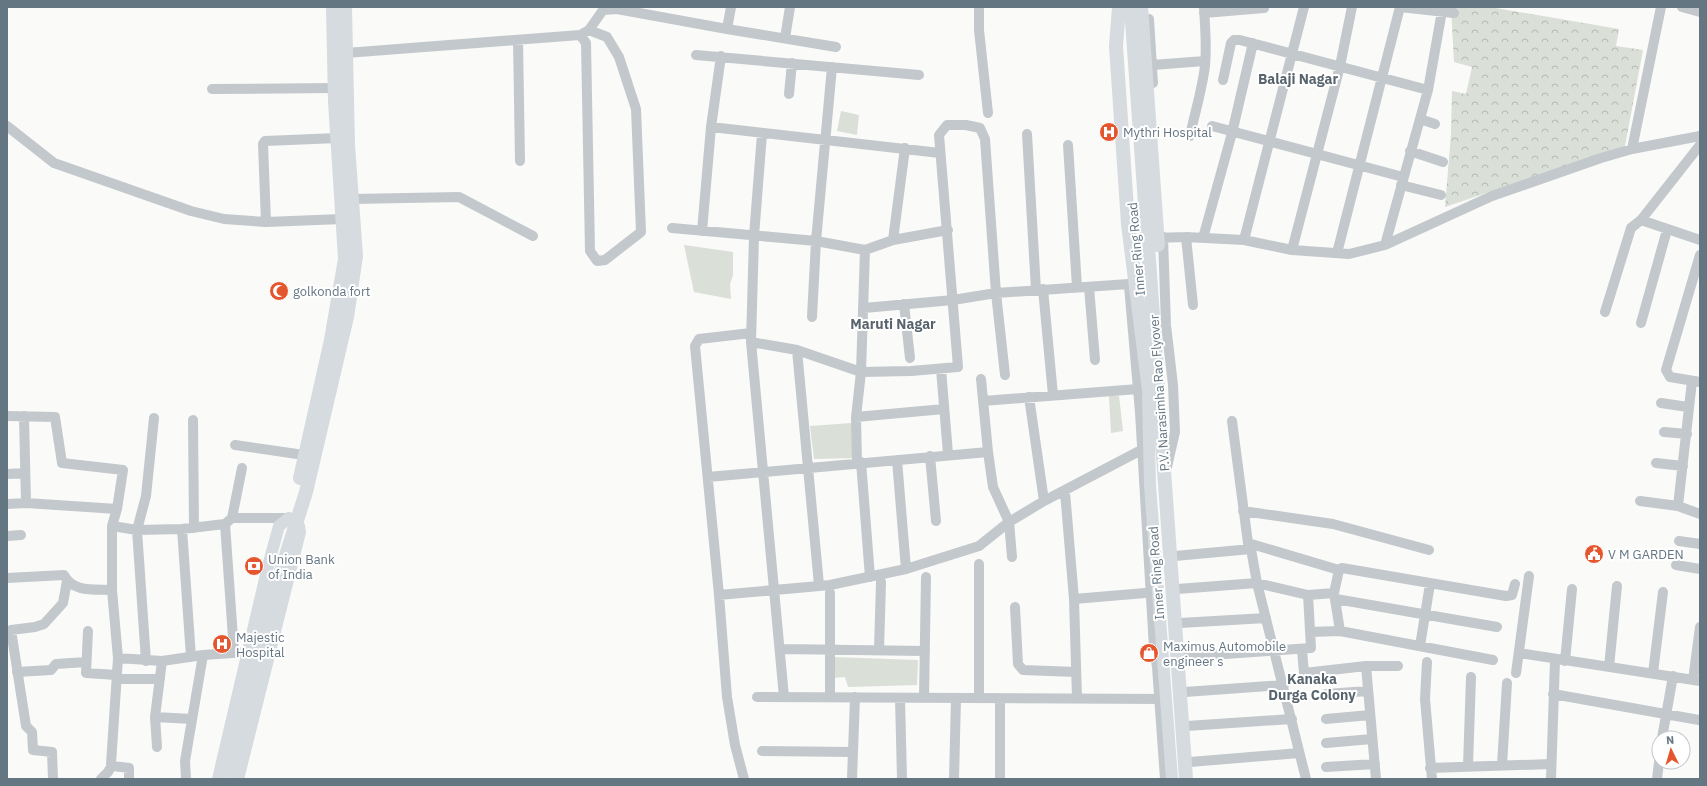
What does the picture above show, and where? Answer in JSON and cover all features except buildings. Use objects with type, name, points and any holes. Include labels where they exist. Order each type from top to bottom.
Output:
[{"type":"highway","points":[[294,518],[304,455],[342,283],[345,259],[335,88],[333,7]]},
{"type":"highway","points":[[223,779],[272,586],[294,518],[347,317],[356,256],[348,145],[345,7]]},
{"type":"highway","points":[[1120,7],[1116,42],[1129,231],[1156,406]]},
{"type":"highway","name":"P.V. Narasimha Rao Flyover","points":[[1120,7],[1156,406],[1186,779]]},
{"type":"highway","name":"P.V. Narasimha Rao Flyover","points":[[1131,7],[1156,406],[1177,779]]},
{"type":"highway","points":[[1140,7],[1157,225],[1156,406]]},
{"type":"highway","points":[[231,779],[272,586]]},
{"type":"main road","name":"Inner Ring Road","points":[[1120,7],[1130,174],[1148,389],[1146,448],[1157,576],[1155,593],[1162,699],[1172,779]]},
{"type":"main road","name":"Inner Ring Road","points":[[1140,7],[1158,238],[1167,468],[1175,556],[1191,779]]},
{"type":"main road","points":[[218,779],[280,526],[294,518],[300,532],[238,779]]},
{"type":"main road","points":[[1157,576],[1176,574]]},
{"type":"street","points":[[727,29],[731,7]]},
{"type":"street","points":[[785,38],[790,7]]},
{"type":"street","points":[[979,7],[979,30],[988,113]]},
{"type":"street","points":[[1148,7],[1152,65],[1158,238],[1186,237],[1244,240],[1292,250],[1349,254],[1385,245],[1492,196],[1632,149],[1700,136]]},
{"type":"street","points":[[1190,136],[1201,93],[1205,61],[1204,10],[1264,7]]},
{"type":"street","points":[[1244,240],[1271,141],[1304,7]]},
{"type":"street","points":[[1292,250],[1340,66],[1352,7]]},
{"type":"street","points":[[1337,253],[1361,166],[1400,7],[1454,13]]},
{"type":"street","points":[[1632,149],[1661,7]]},
{"type":"street","points":[[1682,7],[1700,12]]},
{"type":"street","points":[[346,52],[580,35],[589,30],[598,12],[603,10],[618,9],[836,47]]},
{"type":"street","points":[[1385,245],[1428,90],[1442,11]]},
{"type":"street","points":[[580,35],[586,42],[590,251],[597,261],[605,260],[641,232],[636,109],[619,57],[607,37],[589,30]]},
{"type":"street","points":[[518,40],[520,161]]},
{"type":"street","points":[[1223,80],[1231,43],[1234,40],[1240,40],[1428,90]]},
{"type":"street","points":[[1203,238],[1232,133],[1253,43]]},
{"type":"street","points":[[696,55],[721,56],[832,68],[919,75]]},
{"type":"street","points":[[702,231],[711,127],[721,56]]},
{"type":"street","points":[[1152,65],[1205,61]]},
{"type":"street","points":[[789,94],[792,63]]},
{"type":"street","points":[[812,317],[816,241],[832,68]]},
{"type":"street","points":[[212,89],[335,88]]},
{"type":"street","points":[[1420,119],[1435,124]]},
{"type":"street","points":[[744,779],[735,745],[727,697],[719,595],[695,346],[700,339],[751,338],[797,350],[861,372],[958,367],[948,230],[939,135],[947,125],[966,125],[980,128],[985,139],[996,293],[1005,375]]},
{"type":"street","points":[[7,126],[54,163],[191,211],[224,219],[266,222],[342,219]]},
{"type":"street","points":[[1212,126],[1232,133],[1271,141],[1361,166],[1441,195]]},
{"type":"street","points":[[711,127],[762,134],[905,148],[940,153]]},
{"type":"street","points":[[762,134],[754,236],[751,338],[773,590],[781,649],[784,697]]},
{"type":"street","points":[[1027,134],[1040,289],[1054,395]]},
{"type":"street","points":[[266,222],[263,144],[265,141],[338,138]]},
{"type":"street","points":[[1068,145],[1077,288]]},
{"type":"street","points":[[1605,312],[1632,228],[1641,220],[1700,145]]},
{"type":"street","points":[[893,240],[905,148]]},
{"type":"street","points":[[1410,152],[1443,162]]},
{"type":"street","points":[[1074,599],[1155,593],[1146,448],[1138,389],[1122,201],[1130,174]]},
{"type":"street","points":[[352,199],[459,197],[532,236]]},
{"type":"street","points":[[1641,220],[1700,240]]},
{"type":"street","points":[[672,228],[816,241],[864,250],[893,240],[948,230]]},
{"type":"street","points":[[1641,323],[1667,230]]},
{"type":"street","points":[[1186,237],[1194,305]]},
{"type":"street","points":[[864,250],[864,308],[861,372],[856,418],[870,577]]},
{"type":"street","points":[[1678,506],[1687,434],[1688,407],[1696,382],[1670,378],[1666,370],[1700,255]]},
{"type":"street","points":[[864,308],[953,300],[996,293],[1040,289],[1129,284]]},
{"type":"street","points":[[1089,287],[1095,360]]},
{"type":"street","points":[[904,304],[910,358]]},
{"type":"street","points":[[797,350],[819,585]]},
{"type":"street","points":[[941,369],[948,454]]},
{"type":"street","points":[[981,379],[993,487],[1009,522],[1012,557]]},
{"type":"street","points":[[983,401],[1138,389]]},
{"type":"street","points":[[1030,397],[1044,501]]},
{"type":"street","points":[[1661,403],[1688,407]]},
{"type":"street","points":[[856,418],[944,409]]},
{"type":"street","points":[[7,416],[55,417],[62,464],[123,470],[117,509],[112,526],[112,590],[118,658],[112,765],[101,779]]},
{"type":"street","points":[[24,416],[26,503]]},
{"type":"street","points":[[146,661],[137,530],[146,496],[154,418]]},
{"type":"street","points":[[193,420],[194,528]]},
{"type":"street","points":[[1232,421],[1243,512],[1257,583],[1276,651],[1300,753],[1305,768],[1306,779]]},
{"type":"street","points":[[1664,432],[1687,434]]},
{"type":"street","points":[[235,445],[304,455]]},
{"type":"street","points":[[719,595],[830,585],[906,569],[979,546],[1009,522],[1044,501],[1065,492],[1146,448]]},
{"type":"street","points":[[708,476],[897,460],[948,454],[988,452]]},
{"type":"street","points":[[930,456],[936,520]]},
{"type":"street","points":[[897,460],[906,569]]},
{"type":"street","points":[[1656,463],[1683,466]]},
{"type":"street","points":[[234,652],[229,521],[242,468]]},
{"type":"street","points":[[7,474],[25,473]]},
{"type":"street","points":[[1065,492],[1074,599],[1077,698]]},
{"type":"street","points":[[1640,500],[1678,506],[1700,514]]},
{"type":"street","points":[[7,504],[26,503],[117,509]]},
{"type":"street","points":[[1243,512],[1333,524],[1429,550]]},
{"type":"street","points":[[112,526],[137,530],[182,529],[229,521],[294,518]]},
{"type":"street","points":[[182,529],[191,657]]},
{"type":"street","points":[[7,536],[21,535]]},
{"type":"street","points":[[1680,541],[1700,544]]},
{"type":"street","points":[[1175,556],[1250,546],[1339,570],[1342,568],[1506,596],[1512,595],[1515,584]]},
{"type":"street","points":[[979,564],[979,698]]},
{"type":"street","points":[[1676,565],[1700,569]]},
{"type":"street","points":[[1339,570],[1335,596],[1340,631]]},
{"type":"street","points":[[7,578],[64,575],[66,581],[63,603],[44,624],[36,627],[11,630],[11,655],[17,672],[26,726],[32,732],[33,750],[52,752],[53,779]]},
{"type":"street","points":[[1516,673],[1529,576]]},
{"type":"street","points":[[924,698],[926,577]]},
{"type":"street","points":[[66,581],[84,589],[112,590]]},
{"type":"street","points":[[879,650],[881,582]]},
{"type":"street","points":[[1177,589],[1257,583],[1308,595],[1335,596],[1425,615],[1497,627]]},
{"type":"street","points":[[1420,646],[1430,584]]},
{"type":"street","points":[[1609,667],[1617,586]]},
{"type":"street","points":[[1551,779],[1553,694],[1572,589]]},
{"type":"street","points":[[1652,673],[1663,592]]},
{"type":"street","points":[[830,593],[830,697]]},
{"type":"street","points":[[1182,656],[1302,650],[1311,648],[1308,595]]},
{"type":"street","points":[[1015,607],[1018,664],[1023,670],[1076,672]]},
{"type":"street","points":[[1180,624],[1266,618]]},
{"type":"street","points":[[1519,653],[1697,680],[1700,627]]},
{"type":"street","points":[[88,631],[86,662],[87,674],[160,679]]},
{"type":"street","points":[[1310,632],[1340,631],[1493,660]]},
{"type":"street","points":[[781,649],[925,651]]},
{"type":"street","points":[[1302,650],[1304,673],[1366,666],[1398,666]]},
{"type":"street","points":[[118,658],[162,661],[203,655],[248,652]]},
{"type":"street","points":[[186,779],[185,761],[203,655]]},
{"type":"street","points":[[157,747],[156,717],[162,661]]},
{"type":"street","points":[[17,672],[51,670],[56,664],[86,662]]},
{"type":"street","points":[[1427,662],[1425,699],[1432,779]]},
{"type":"street","points":[[1366,666],[1376,779]]},
{"type":"street","points":[[1663,730],[1673,676]]},
{"type":"street","points":[[1468,766],[1471,677]]},
{"type":"street","points":[[1502,765],[1507,683]]},
{"type":"street","points":[[1185,692],[1284,685]]},
{"type":"street","points":[[1326,694],[1368,691]]},
{"type":"street","points":[[1553,694],[1699,720]]},
{"type":"street","points":[[757,697],[1162,699],[1165,779]]},
{"type":"street","points":[[852,779],[855,697]]},
{"type":"street","points":[[900,698],[902,779]]},
{"type":"street","points":[[954,779],[956,698]]},
{"type":"street","points":[[1000,698],[1000,779]]},
{"type":"street","points":[[1326,719],[1370,715]]},
{"type":"street","points":[[156,717],[192,719]]},
{"type":"street","points":[[1187,726],[1292,719]]},
{"type":"street","points":[[1326,744],[1372,739]]},
{"type":"street","points":[[762,751],[853,752]]},
{"type":"street","points":[[1190,762],[1300,753]]},
{"type":"street","points":[[1326,767],[1375,764]]},
{"type":"street","points":[[1430,768],[1552,764]]},
{"type":"street","points":[[112,765],[128,768],[129,779]]},
{"type":"green space","points":[[1451,7],[1490,7],[1619,29],[1616,46],[1643,50],[1625,146],[1445,207],[1451,134],[1452,91],[1466,94],[1472,67],[1454,62]]},
{"type":"green space","points":[[841,111],[859,115],[857,135],[837,131]]},
{"type":"green space","points":[[684,245],[733,252],[733,275],[730,284],[731,299],[694,292]]},
{"type":"green space","points":[[1109,396],[1119,396],[1123,431],[1111,433]]},
{"type":"green space","points":[[852,423],[854,458],[814,459],[810,426]]},
{"type":"green space","points":[[833,657],[918,660],[917,685],[848,687],[845,677],[832,678]]},
{"type":"place","name":"Mythri Hospital","points":[[1109,132]]},
{"type":"place","name":"golkonda fort","points":[[279,291]]},
{"type":"place","name":"V M GARDEN","points":[[1594,554]]},
{"type":"place","name":"Union Bank of India","points":[[254,566]]},
{"type":"place","name":"Majestic Hospital","points":[[222,644]]},
{"type":"place","name":"Maximus Automobile engineer s","points":[[1149,653]]},
{"type":"district","name":"Balaji Nagar","points":[[1298,79]]},
{"type":"district","name":"Maruti Nagar","points":[[893,324]]},
{"type":"district","name":"Kanaka Durga Colony","points":[[1312,688]]}]
